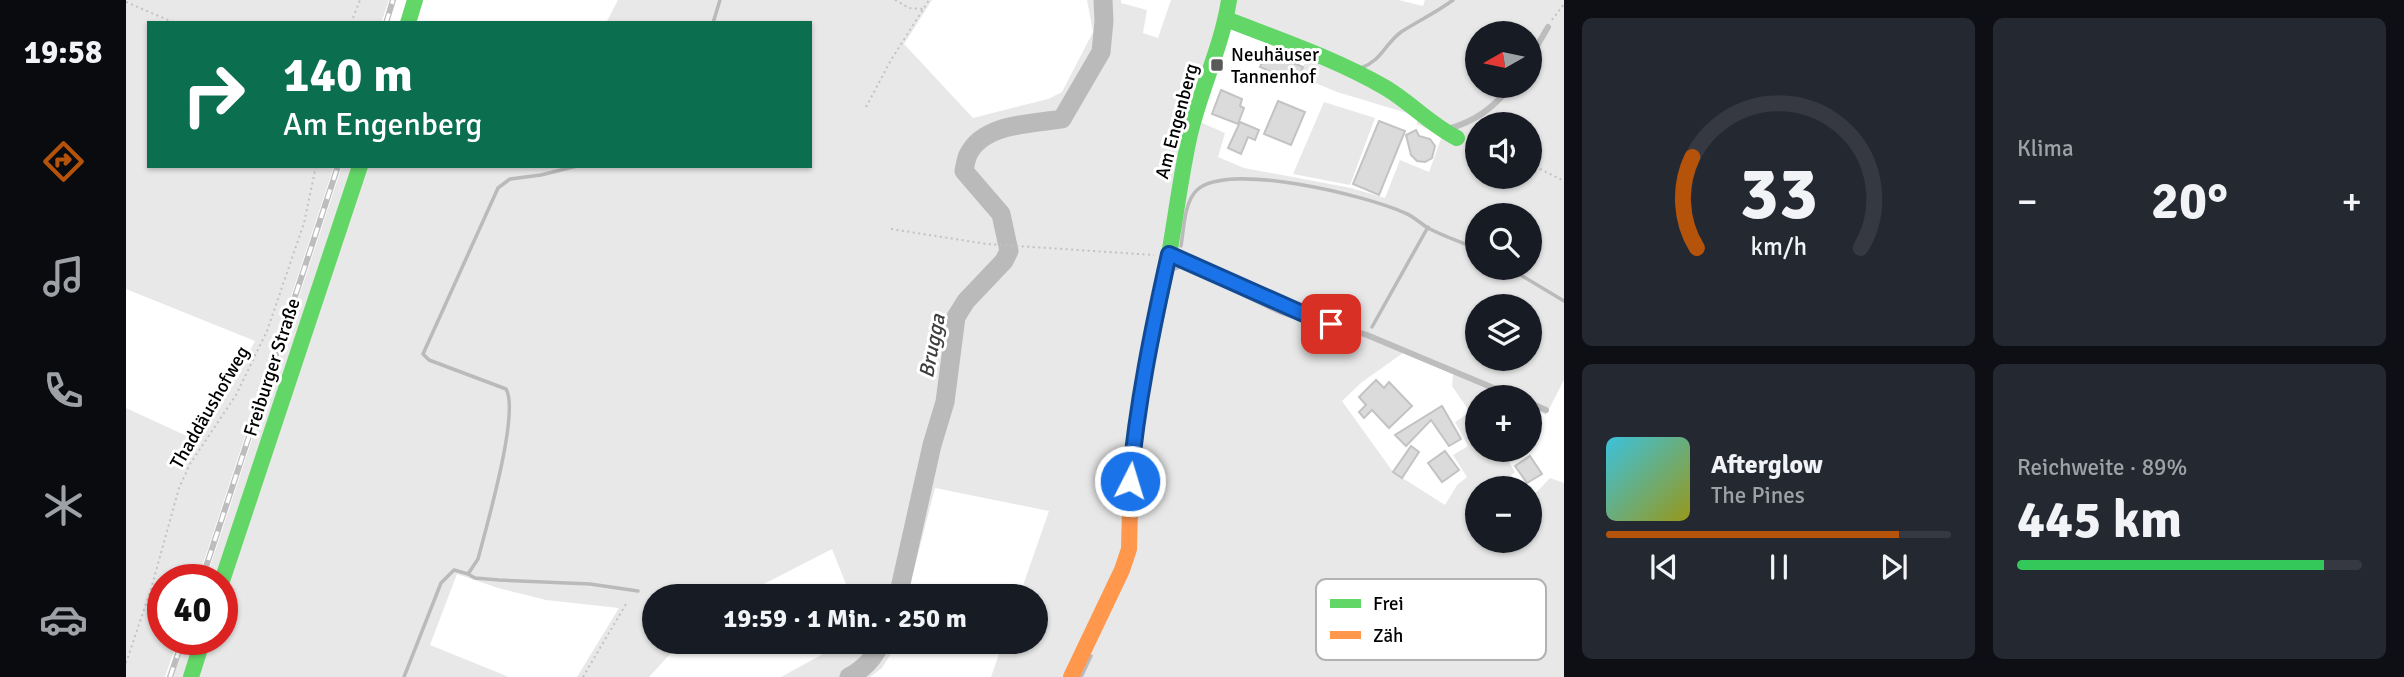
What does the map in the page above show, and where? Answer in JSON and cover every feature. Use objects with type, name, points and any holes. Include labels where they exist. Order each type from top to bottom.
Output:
[{"type":"street","points":[[409,21],[415,0]]},
{"type":"street","name":"Am Engenberg","points":[[1071,677],[1122,570],[1129,548],[1134,436],[1146,362],[1191,130],[1226,19],[1228,0]]},
{"type":"street","points":[[1226,19],[1330,60],[1387,88],[1409,103],[1439,131],[1457,138]]},
{"type":"street","name":"Freiburger Straße","points":[[228,564],[359,168]]},
{"type":"street","points":[[191,677],[198,655]]},
{"type":"lane","points":[[1542,37],[1548,27]]},
{"type":"lane","points":[[1439,131],[1479,118],[1501,98]]},
{"type":"lane","points":[[1169,254],[1313,318],[1367,335],[1486,385]]},
{"type":"lane","points":[[1542,408],[1546,410]]},
{"type":"path","points":[[352,21],[360,0]]},
{"type":"path","points":[[895,0],[909,8],[924,9]]},
{"type":"path","points":[[866,107],[891,60],[929,0]]},
{"type":"path","points":[[126,2],[170,21]]},
{"type":"path","points":[[1548,27],[1564,4]]},
{"type":"path","name":"Thaddäushofweg","points":[[126,663],[151,589],[179,488],[190,464],[236,395],[262,342],[304,223],[316,168]]},
{"type":"path","points":[[1542,170],[1564,181]]},
{"type":"path","points":[[891,229],[1020,247],[1169,254]]},
{"type":"path","points":[[583,677],[626,604]]},
{"type":"shaded area","points":[[126,0],[389,0],[382,21],[147,21],[147,168],[333,168],[203,564],[147,564],[147,655],[173,655],[165,677],[126,677],[126,408],[191,438],[198,436],[226,396],[255,341],[126,289]]},
{"type":"shaded area","points":[[618,0],[932,0],[904,44],[973,118],[1048,99],[1062,92],[1093,32],[1087,0],[1121,0],[1121,3],[1147,10],[1143,33],[1158,38],[1171,0],[1399,0],[1423,6],[1425,0],[1564,0],[1564,380],[1546,415],[1542,413],[1542,385],[1465,385],[1465,405],[1452,386],[1453,374],[1403,353],[1362,382],[1342,401],[1393,472],[1445,505],[1457,485],[1465,479],[1465,553],[1542,553],[1542,486],[1550,478],[1564,483],[1564,677],[991,677],[999,654],[1048,654],[1048,584],[1024,584],[1049,511],[935,488],[910,584],[846,584],[832,549],[764,584],[642,584],[642,654],[670,654],[649,677],[577,677],[619,608],[546,600],[457,574],[430,645],[509,677],[173,677],[181,655],[238,655],[238,564],[211,564],[341,168],[812,168],[812,21],[607,21]],"holes":[[[1229,26],[1307,58],[1299,76],[1337,92],[1417,116],[1417,124],[1442,136],[1429,172],[1400,160],[1385,198],[1351,188],[1244,168],[1218,157],[1225,133],[1200,122]]]},
{"type":"shaded area","points":[[1324,102],[1375,118],[1350,185],[1293,174]]},
{"type":"shaded area","points":[[1465,415],[1465,440],[1455,422]]},
{"type":"shaded area","points":[[1465,448],[1465,462],[1509,462],[1515,472],[1510,476],[1466,476],[1453,455]]},
{"type":"shaded area","points":[[823,654],[891,654],[882,668],[870,677],[781,677]]},
{"type":"building","points":[[1267,52],[1303,67],[1296,82],[1260,67]]},
{"type":"building","points":[[1221,90],[1242,99],[1240,106],[1244,108],[1238,124],[1212,114]]},
{"type":"building","points":[[1278,101],[1305,112],[1291,145],[1264,134]]},
{"type":"building","points":[[1379,121],[1405,131],[1379,195],[1353,184]]},
{"type":"building","points":[[1240,122],[1259,130],[1255,140],[1248,137],[1241,154],[1228,148]]},
{"type":"building","points":[[1416,130],[1419,136],[1430,139],[1435,146],[1432,158],[1425,162],[1417,161],[1411,155],[1406,135]]},
{"type":"building","points":[[1376,380],[1384,388],[1389,382],[1412,406],[1389,428],[1372,410],[1364,418],[1359,412],[1366,405],[1359,397]]},
{"type":"building","points":[[1442,406],[1461,439],[1449,446],[1431,420],[1406,446],[1395,435]]},
{"type":"building","points":[[1411,446],[1419,452],[1402,478],[1393,472]]},
{"type":"building","points":[[1445,451],[1459,470],[1442,482],[1428,463]]},
{"type":"building","points":[[1521,462],[1534,462],[1542,474],[1522,476],[1515,466]]},
{"type":"waterway","points":[[714,21],[720,0]]},
{"type":"waterway","name":"Brugga","points":[[901,584],[932,445],[945,402],[956,317],[966,301],[1004,261],[1009,251],[1001,214],[964,171],[967,157],[975,144],[996,131],[1062,119],[1101,52],[1103,0]]},
{"type":"waterway","points":[[1361,68],[1374,61],[1401,32],[1453,0]]},
{"type":"waterway","points":[[404,677],[441,583],[454,570],[468,574],[478,559],[494,498],[509,421],[506,389],[429,360],[423,354],[498,188],[510,179],[569,168]]},
{"type":"waterway","points":[[1181,246],[1189,201],[1197,190],[1213,182],[1237,179],[1299,184],[1361,198],[1405,213],[1428,228],[1465,244]]},
{"type":"waterway","points":[[1372,327],[1428,227]]},
{"type":"waterway","points":[[1174,269],[1183,266],[1278,312],[1313,324],[1328,325],[1355,337]]},
{"type":"waterway","points":[[1529,280],[1564,301]]},
{"type":"waterway","points":[[468,574],[475,578],[590,584],[638,591]]},
{"type":"waterway","name":"Brugga","points":[[849,677],[875,654]]},
{"type":"waterway","points":[[1081,677],[1091,656]]},
{"type":"railway","points":[[387,21],[393,0]]},
{"type":"railway","points":[[207,564],[337,168]]},
{"type":"railway","points":[[170,677],[178,655]]},
{"type":"traffic: fast","points":[[409,21],[415,0]]},
{"type":"traffic: fast","points":[[1131,472],[1142,390],[1187,149],[1222,34],[1229,0]]},
{"type":"traffic: fast","points":[[1226,19],[1348,68],[1395,94],[1457,138]]},
{"type":"traffic: fast","points":[[228,564],[359,168]]},
{"type":"traffic: fast","points":[[191,677],[198,655]]},
{"type":"traffic: slow","points":[[1071,677],[1122,570],[1129,549],[1131,472]]},
{"type":"place","name":"Neuhäuser Tannenhof","points":[[1217,65]]},
{"type":"route","points":[[1130,481],[1146,362],[1169,254],[1331,324]]}]
